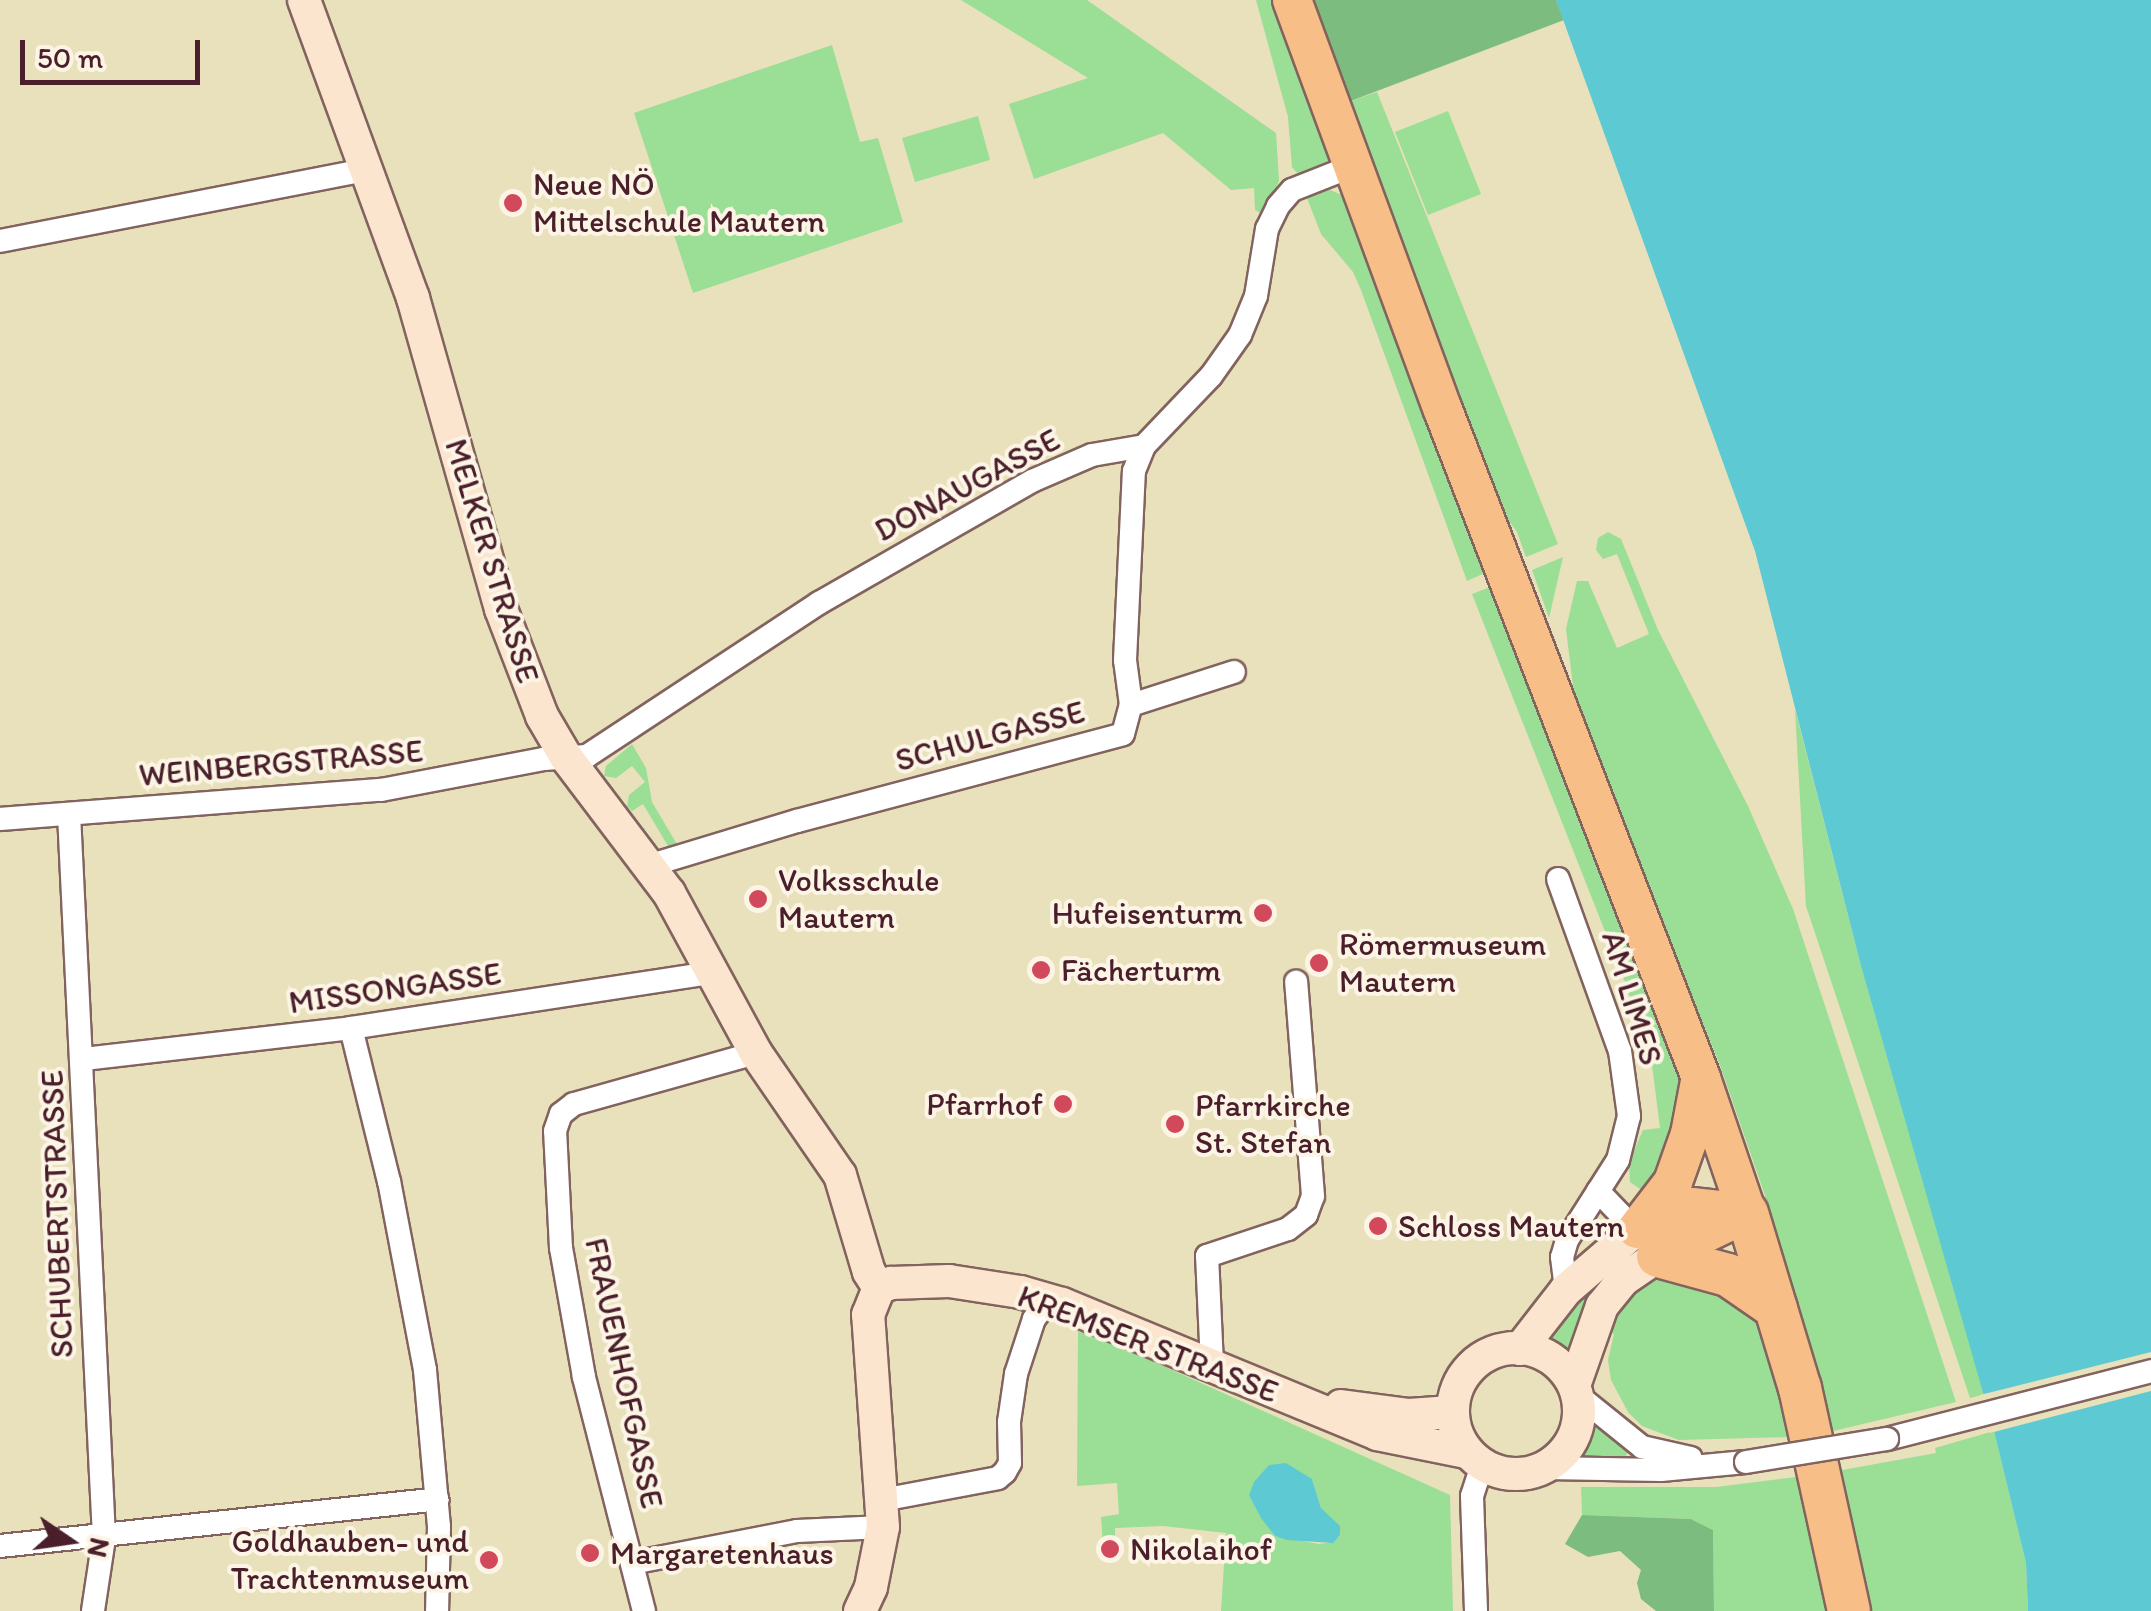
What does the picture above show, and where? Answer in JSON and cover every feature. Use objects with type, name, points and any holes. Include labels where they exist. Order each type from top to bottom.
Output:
[{"type":"highway","points":[[1746,1213],[1816,1458],[1849,1611]]},
{"type":"highway","points":[[1648,1243],[1728,1275],[1776,1308]]},
{"type":"main road","name":"MELKER STRASSE","points":[[304,0],[413,298],[507,626],[542,716],[566,758],[650,865],[715,972],[756,1053],[840,1175],[869,1272],[879,1288]]},
{"type":"main road","points":[[1292,0],[1701,1078],[1746,1213],[1648,1243],[1566,1290],[1520,1349]]},
{"type":"main road","points":[[1578,1390],[1550,1358],[1520,1349],[1487,1356],[1475,1365],[1456,1393],[1451,1412],[1455,1434],[1474,1459],[1503,1471],[1546,1468],[1575,1438],[1578,1390],[1602,1306],[1648,1243],[1678,1170],[1701,1078]]},
{"type":"main road","name":"KREMSER STRASSE","points":[[879,1288],[891,1283],[949,1280],[1050,1300],[1377,1434],[1474,1459]]},
{"type":"main road","points":[[860,1611],[870,1587],[883,1513],[868,1315],[879,1288]]},
{"type":"main road","name":"KREMSER STRASSE","points":[[1299,1400],[1409,1415],[1451,1412]]},
{"type":"street","points":[[1144,446],[1211,376],[1240,336],[1256,296],[1267,229],[1278,206],[1292,190],[1353,166]]},
{"type":"street","points":[[0,241],[369,169]]},
{"type":"street","name":"SCHULGASSE","points":[[650,865],[796,821],[1123,734],[1130,705],[1125,660],[1126,596],[1134,470],[1144,446]]},
{"type":"street","name":"DONAUGASSE","points":[[566,758],[593,753],[820,603],[1032,481],[1092,455],[1144,446]]},
{"type":"street","points":[[1130,705],[1234,672]]},
{"type":"street","name":"WEINBERGSTRASSE","points":[[0,819],[381,790],[566,758]]},
{"type":"street","name":"SCHUBERTSTRASSE","points":[[68,814],[84,1059],[104,1538],[93,1611]]},
{"type":"street","name":"AM LIMES","points":[[1558,879],[1597,978],[1626,1086],[1626,1138],[1567,1240],[1562,1257],[1566,1290]]},
{"type":"street","name":"MISSONGASSE","points":[[84,1059],[351,1028],[715,972]]},
{"type":"street","points":[[1212,1365],[1206,1256],[1288,1229],[1306,1215],[1313,1196],[1296,982]]},
{"type":"street","points":[[351,1028],[414,1300],[437,1499],[437,1611]]},
{"type":"street","name":"FRAUENHOFGASSE","points":[[644,1611],[584,1377],[561,1248],[555,1132],[561,1114],[574,1104],[756,1053]]},
{"type":"street","points":[[1598,1191],[1648,1243]]},
{"type":"street","points":[[632,1563],[883,1513],[998,1478],[1010,1463],[1016,1374],[1034,1319],[1050,1300]]},
{"type":"street","points":[[1546,1468],[1661,1470],[1738,1463],[1887,1439],[2151,1371]]},
{"type":"street","points":[[1578,1390],[1642,1447],[1738,1463]]},
{"type":"street","points":[[1474,1459],[1476,1611]]},
{"type":"street","points":[[0,1546],[104,1538],[437,1499]]},
{"type":"green space","points":[[961,0],[1087,0],[1276,133],[1279,181],[1274,193],[1260,213],[1255,210],[1254,188],[1231,190],[1163,133],[1034,179],[1009,104],[1088,78]]},
{"type":"green space","points":[[1256,0],[1273,0],[1330,152],[1328,162],[1298,174],[1292,167],[1288,117]]},
{"type":"green space","points":[[1311,0],[1556,0],[1564,20],[1348,102]]},
{"type":"green space","points":[[832,45],[860,142],[878,138],[903,222],[693,293],[634,113]]},
{"type":"green space","points":[[1377,92],[1558,544],[1526,557],[1517,532],[1501,510],[1348,102]]},
{"type":"green space","points":[[1448,111],[1481,194],[1428,215],[1395,132]]},
{"type":"green space","points":[[978,116],[990,160],[915,182],[902,138]]},
{"type":"green space","points":[[1323,187],[1342,195],[1359,225],[1487,572],[1467,581],[1361,290],[1353,272],[1321,234],[1307,198]]},
{"type":"green space","points":[[1608,532],[1621,539],[1658,630],[1748,806],[1793,909],[1956,1402],[1829,1432],[1768,1204],[1721,1068],[1582,723],[1566,629],[1577,581],[1588,581],[1617,648],[1649,634],[1617,554],[1603,559],[1596,550],[1598,538]]},
{"type":"green space","points":[[1563,557],[1549,618],[1532,570]]},
{"type":"green space","points":[[1493,586],[1666,1029],[1677,1072],[1682,1101],[1675,1155],[1643,1191],[1630,1182],[1629,1162],[1643,1130],[1660,1128],[1652,1065],[1625,982],[1472,594]]},
{"type":"green space","points":[[1795,709],[1861,966],[1985,1394],[1970,1398],[1806,906]]},
{"type":"green space","points":[[632,744],[646,768],[652,802],[678,846],[668,846],[643,804],[632,811],[627,806],[629,795],[645,782],[632,766],[616,778],[604,776],[606,766]]},
{"type":"green space","points":[[1685,1270],[1755,1317],[1794,1437],[1679,1440],[1642,1426],[1628,1412],[1611,1380],[1608,1360],[1614,1334],[1602,1329],[1611,1311],[1659,1271]]},
{"type":"green space","points":[[1598,1280],[1582,1312],[1569,1356],[1549,1341],[1552,1325]]},
{"type":"green space","points":[[1078,1332],[1092,1334],[1450,1495],[1453,1611],[1221,1611],[1226,1533],[1163,1526],[1115,1528],[1115,1545],[1103,1545],[1101,1517],[1119,1514],[1117,1483],[1077,1486]],"holes":[[[1312,1479],[1321,1508],[1340,1535],[1333,1542],[1319,1544],[1275,1536],[1249,1495]]]},
{"type":"green space","points":[[1594,1421],[1615,1443],[1629,1450],[1625,1457],[1580,1456]]},
{"type":"green space","points":[[1994,1431],[2026,1563],[2028,1611],[1865,1611],[1837,1471],[1936,1453],[1935,1448]]},
{"type":"green space","points":[[1804,1476],[1833,1611],[1714,1611],[1713,1530],[1691,1519],[1582,1515],[1581,1487],[1716,1487]]},
{"type":"green space","points":[[1582,1515],[1691,1519],[1713,1530],[1714,1611],[1656,1611],[1641,1599],[1637,1583],[1641,1570],[1620,1551],[1588,1557],[1565,1544]]},
{"type":"water","points":[[1556,0],[2151,0],[2151,1611],[2028,1611],[2026,1563],[1994,1431],[1861,966],[1755,551]]},
{"type":"water","points":[[1286,1463],[1312,1479],[1321,1508],[1340,1526],[1340,1535],[1333,1543],[1275,1536],[1261,1518],[1249,1495],[1254,1482],[1269,1465]]},
{"type":"pier","points":[[2151,1352],[2151,1391],[1990,1433],[1980,1395]]},
{"type":"place","name":"Neue NÖ Mittelschule Mautern","points":[[513,203]]},
{"type":"place","name":"Volksschule Mautern","points":[[758,899]]},
{"type":"place","name":"Hufeisenturm","points":[[1263,913]]},
{"type":"place","name":"Römermuseum Mautern","points":[[1319,963]]},
{"type":"place","name":"Fächerturm","points":[[1041,970]]},
{"type":"place","name":"Pfarrhof","points":[[1063,1104]]},
{"type":"place","name":"Pfarrkirche St. Stefan","points":[[1175,1124]]},
{"type":"place","name":"Schloss Mautern","points":[[1378,1226]]},
{"type":"place","name":"Nikolaihof","points":[[1110,1549]]},
{"type":"place","name":"Margaretenhaus","points":[[590,1553]]},
{"type":"place","name":"Goldhauben- und Trachtenmuseum","points":[[489,1560]]}]
